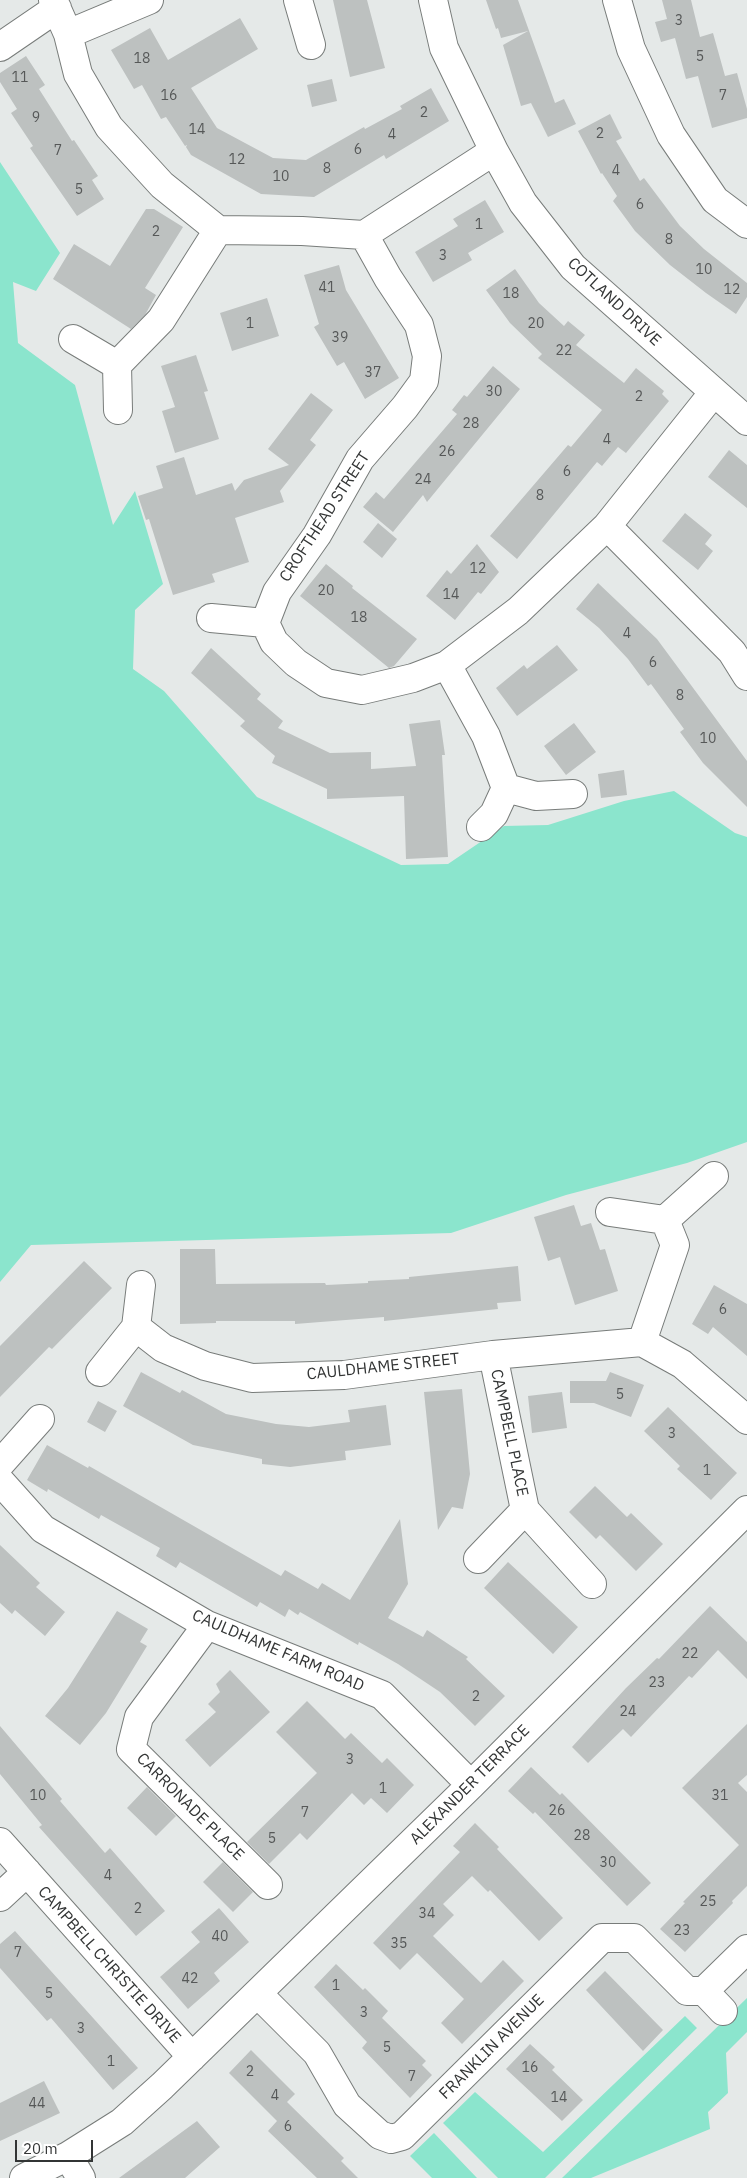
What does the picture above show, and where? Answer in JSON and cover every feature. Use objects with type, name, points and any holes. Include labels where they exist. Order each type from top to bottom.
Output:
[{"type":"street","points":[[68,34],[149,0]]},
{"type":"street","points":[[298,0],[311,45]]},
{"type":"street","name":"COTLAND DRIVE","points":[[434,0],[444,48],[494,151],[523,203],[573,267],[747,421]]},
{"type":"street","points":[[617,0],[631,50],[671,135],[715,200],[747,224]]},
{"type":"street","points":[[0,47],[55,4],[68,34],[78,74],[109,128],[162,185],[218,230],[302,231],[364,235],[494,151]]},
{"type":"street","points":[[118,410],[116,365],[161,320],[218,230]]},
{"type":"street","name":"CROFTHEAD STREET","points":[[265,623],[277,592],[317,535],[360,459],[405,407],[424,381],[428,356],[419,325],[388,278],[364,235]]},
{"type":"street","points":[[73,339],[116,365]]},
{"type":"street","points":[[211,618],[265,623],[274,642],[296,663],[326,683],[362,690],[413,678],[447,665],[518,611],[607,526],[714,392]]},
{"type":"street","points":[[607,526],[732,652],[747,676]]},
{"type":"street","points":[[447,665],[486,736],[506,788],[494,814],[481,827]]},
{"type":"street","points":[[506,788],[536,796],[573,794]]},
{"type":"street","points":[[665,1220],[714,1176]]},
{"type":"street","points":[[610,1212],[665,1220]]},
{"type":"street","points":[[665,1220],[675,1245],[642,1342],[682,1364],[747,1420]]},
{"type":"street","points":[[100,1372],[136,1327],[141,1285]]},
{"type":"street","name":"CAULDHAME STREET","points":[[136,1327],[163,1348],[196,1362],[252,1378],[344,1375],[493,1355],[642,1342]]},
{"type":"street","name":"CAMPBELL PLACE","points":[[493,1355],[525,1510],[592,1584]]},
{"type":"street","points":[[0,1464],[40,1419]]},
{"type":"street","name":"CAULDHAME FARM ROAD","points":[[0,1481],[43,1528],[207,1625],[382,1695],[471,1784]]},
{"type":"street","name":"CAMPBELL PLACE","points":[[478,1559],[525,1510]]},
{"type":"street","name":"ALEXANDER TERRACE","points":[[192,2057],[747,1510]]},
{"type":"street","name":"CARRONADE PLACE","points":[[207,1625],[140,1718],[131,1749],[268,1885]]},
{"type":"street","name":"CAMPBELL CHRISTIE DRIVE","points":[[0,1842],[192,2057]]},
{"type":"street","name":"CAMPBELL CHRISTIE DRIVE","points":[[0,1897],[26,1872]]},
{"type":"street","name":"FRANKLIN AVENUE","points":[[258,1994],[317,2053],[347,2105],[380,2136],[391,2139],[402,2136],[602,1938],[634,1938],[687,1990],[704,1991]]},
{"type":"street","points":[[723,2011],[704,1991],[747,1949]]},
{"type":"street","points":[[24,2178],[74,2167],[192,2057]]},
{"type":"green space","points":[[0,162],[60,253],[36,291],[13,282],[18,343],[75,385],[113,525],[135,491],[163,584],[135,610],[133,669],[164,691],[257,797],[401,865],[448,864],[504,826],[548,825],[624,801],[674,791],[735,833],[747,837],[747,1142],[687,1163],[566,1195],[451,1233],[31,1245],[0,1282]]},
{"type":"green space","points":[[747,1998],[747,2032],[726,2053],[728,2093],[708,2112],[710,2129],[591,2178],[562,2178]]},
{"type":"green space","points":[[685,2016],[697,2028],[545,2178],[498,2178],[443,2123],[475,2092],[543,2152]]},
{"type":"green space","points":[[434,2133],[477,2178],[432,2178],[410,2156]]},
{"type":"building","points":[[333,0],[367,0],[385,68],[350,77]]},
{"type":"building","points":[[486,0],[518,0],[555,103],[564,99],[576,124],[548,137],[531,103],[521,106],[503,45],[528,31],[501,38]]},
{"type":"building","points":[[662,0],[691,0],[700,37],[713,33],[725,76],[737,73],[747,109],[747,118],[712,128],[698,76],[686,79],[675,38],[661,42],[655,22],[667,19]]},
{"type":"building","points":[[240,18],[258,49],[191,88],[217,128],[273,158],[306,160],[364,127],[365,129],[402,109],[400,106],[431,88],[449,121],[386,159],[384,155],[314,197],[261,194],[191,155],[186,147],[187,145],[185,146],[166,117],[161,119],[142,85],[134,89],[111,50],[150,28],[168,60]]},
{"type":"building","points":[[26,56],[45,85],[39,89],[72,141],[74,140],[98,176],[92,180],[104,199],[77,216],[30,148],[33,146],[11,113],[17,109],[0,82],[0,73]]},
{"type":"building","points":[[332,79],[337,101],[312,107],[307,85]]},
{"type":"building","points":[[610,114],[622,138],[616,141],[640,181],[644,178],[680,226],[704,249],[747,283],[747,297],[736,314],[670,265],[635,231],[613,201],[617,196],[601,174],[578,131]]},
{"type":"building","points":[[485,200],[504,232],[468,253],[472,260],[433,282],[415,252],[458,226],[453,219]]},
{"type":"building","points":[[146,209],[154,209],[183,227],[145,288],[156,295],[145,315],[131,329],[53,279],[74,244],[110,266]]},
{"type":"building","points":[[339,265],[346,290],[399,378],[365,399],[344,362],[337,366],[314,327],[319,324],[304,275]]},
{"type":"building","points":[[515,269],[539,303],[564,326],[568,321],[585,335],[576,345],[624,383],[636,368],[664,391],[662,394],[669,401],[626,453],[618,447],[602,466],[597,462],[517,559],[490,536],[568,445],[571,447],[602,410],[538,358],[542,354],[510,323],[486,290]]},
{"type":"building","points":[[267,298],[279,336],[232,351],[220,313]]},
{"type":"building","points":[[196,355],[208,391],[204,392],[219,439],[175,453],[162,411],[175,407],[161,366]]},
{"type":"building","points":[[493,366],[520,389],[427,502],[423,495],[393,532],[363,507],[376,492],[384,499],[457,414],[452,410],[464,395],[467,397]]},
{"type":"building","points":[[311,393],[333,410],[310,440],[316,445],[280,491],[284,502],[235,518],[249,562],[212,574],[215,582],[173,595],[149,519],[146,520],[138,496],[163,488],[156,466],[184,457],[196,495],[232,483],[235,491],[244,480],[289,465],[268,449]]},
{"type":"building","points":[[729,450],[747,465],[747,508],[708,477]]},
{"type":"building","points":[[685,513],[712,535],[705,544],[713,551],[698,570],[662,541]]},
{"type":"building","points":[[378,523],[397,539],[382,558],[363,542]]},
{"type":"building","points":[[477,544],[499,572],[481,594],[478,592],[455,620],[426,596],[447,570],[451,574]]},
{"type":"building","points":[[326,564],[353,586],[352,588],[417,639],[394,666],[389,668],[300,596]]},
{"type":"building","points":[[598,583],[657,639],[747,761],[747,807],[703,763],[680,732],[684,729],[651,684],[648,686],[628,659],[599,628],[576,609]]},
{"type":"building","points":[[557,645],[578,670],[517,716],[496,688],[524,665],[527,669]]},
{"type":"building","points":[[211,648],[261,694],[257,699],[283,721],[278,728],[330,753],[371,752],[371,769],[416,766],[409,724],[440,720],[445,755],[442,755],[448,857],[406,859],[404,796],[327,799],[327,789],[272,763],[275,756],[240,726],[245,721],[191,673]]},
{"type":"building","points":[[574,723],[596,752],[566,775],[544,746]]},
{"type":"building","points":[[624,770],[627,795],[601,798],[598,774]]},
{"type":"building","points":[[574,1205],[581,1226],[591,1223],[600,1250],[605,1249],[618,1291],[575,1305],[560,1257],[548,1261],[534,1217]]},
{"type":"building","points":[[180,1249],[215,1249],[216,1284],[325,1283],[326,1285],[368,1283],[368,1281],[409,1279],[409,1277],[518,1266],[521,1301],[497,1303],[498,1309],[384,1321],[384,1317],[295,1324],[295,1321],[216,1321],[216,1323],[180,1324]]},
{"type":"building","points":[[84,1261],[112,1288],[52,1349],[49,1347],[0,1397],[0,1346]]},
{"type":"building","points":[[714,1285],[747,1304],[747,1356],[713,1327],[708,1334],[692,1324]]},
{"type":"building","points":[[141,1372],[180,1393],[182,1390],[226,1414],[276,1424],[309,1427],[350,1422],[348,1410],[386,1405],[391,1445],[345,1451],[346,1460],[290,1467],[262,1464],[262,1459],[193,1445],[123,1406]]},
{"type":"building","points":[[610,1372],[644,1385],[631,1417],[594,1403],[570,1403],[570,1381],[606,1381]]},
{"type":"building","points":[[462,1389],[470,1474],[463,1509],[452,1507],[438,1530],[424,1392]]},
{"type":"building","points":[[562,1392],[567,1428],[532,1433],[528,1396]]},
{"type":"building","points":[[98,1401],[117,1411],[105,1432],[87,1422]]},
{"type":"building","points":[[668,1407],[737,1473],[711,1500],[677,1469],[680,1466],[644,1431]]},
{"type":"building","points":[[47,1445],[88,1468],[89,1466],[281,1576],[285,1570],[318,1589],[322,1583],[350,1600],[400,1519],[408,1584],[388,1618],[423,1637],[427,1630],[468,1657],[466,1659],[505,1696],[475,1726],[440,1692],[398,1664],[359,1642],[358,1645],[300,1612],[298,1615],[289,1609],[285,1617],[260,1602],[257,1607],[180,1562],[176,1568],[156,1556],[160,1548],[101,1515],[99,1519],[48,1489],[47,1492],[27,1480]]},
{"type":"building","points":[[595,1486],[627,1517],[631,1513],[663,1544],[636,1571],[600,1535],[596,1539],[569,1512]]},
{"type":"building","points":[[0,1545],[40,1583],[36,1587],[65,1612],[45,1636],[15,1610],[12,1614],[0,1603]]},
{"type":"building","points":[[508,1562],[578,1627],[553,1654],[484,1588]]},
{"type":"building","points":[[710,1606],[747,1642],[747,1679],[718,1650],[692,1678],[689,1676],[631,1737],[623,1729],[588,1763],[572,1747],[626,1688],[657,1658],[659,1659]]},
{"type":"building","points":[[117,1611],[148,1629],[140,1642],[147,1646],[106,1713],[80,1745],[45,1716],[68,1688]]},
{"type":"building","points":[[230,1670],[270,1712],[210,1767],[185,1740],[216,1712],[208,1704],[220,1692],[216,1684]]},
{"type":"building","points":[[307,1701],[345,1739],[351,1733],[382,1763],[387,1758],[414,1785],[387,1813],[371,1798],[364,1805],[352,1793],[307,1840],[300,1833],[269,1864],[247,1842],[317,1773],[276,1732]]},
{"type":"building","points":[[747,1724],[747,1775],[738,1783],[747,1792],[747,1886],[685,1952],[660,1929],[685,1903],[683,1902],[739,1845],[682,1788]]},
{"type":"building","points":[[0,1726],[62,1799],[60,1801],[105,1853],[110,1848],[165,1911],[136,1936],[39,1827],[42,1825],[0,1774]]},
{"type":"building","points":[[531,1767],[560,1795],[562,1793],[651,1883],[627,1906],[535,1812],[533,1814],[508,1791]]},
{"type":"building","points":[[147,1787],[176,1816],[156,1836],[127,1808]]},
{"type":"building","points":[[475,1823],[499,1847],[497,1849],[563,1918],[539,1941],[490,1890],[488,1892],[472,1876],[443,1904],[454,1915],[433,1936],[481,1983],[503,1960],[524,1981],[462,2044],[441,2023],[464,1999],[417,1953],[400,1970],[373,1943],[460,1852],[453,1846]]},
{"type":"building","points":[[223,1862],[253,1892],[233,1912],[203,1882]]},
{"type":"building","points":[[219,1908],[249,1942],[214,1973],[220,1981],[188,2009],[160,1977],[200,1942],[191,1932]]},
{"type":"building","points":[[15,1931],[138,2068],[113,2090],[51,2018],[47,2021],[0,1968],[0,1944]]},
{"type":"building","points":[[336,1964],[363,1990],[365,1988],[388,2011],[382,2018],[426,2061],[422,2065],[432,2075],[410,2098],[362,2048],[367,2042],[314,1987]]},
{"type":"building","points":[[605,1971],[663,2030],[643,2051],[586,1990]]},
{"type":"building","points":[[530,2044],[555,2067],[552,2070],[583,2100],[562,2121],[506,2069]]},
{"type":"building","points":[[251,2050],[295,2094],[287,2102],[344,2158],[341,2161],[358,2178],[317,2178],[268,2131],[277,2121],[229,2073]]},
{"type":"building","points":[[44,2081],[60,2113],[0,2141],[0,2103]]},
{"type":"building","points":[[197,2121],[220,2147],[185,2178],[119,2178]]}]
